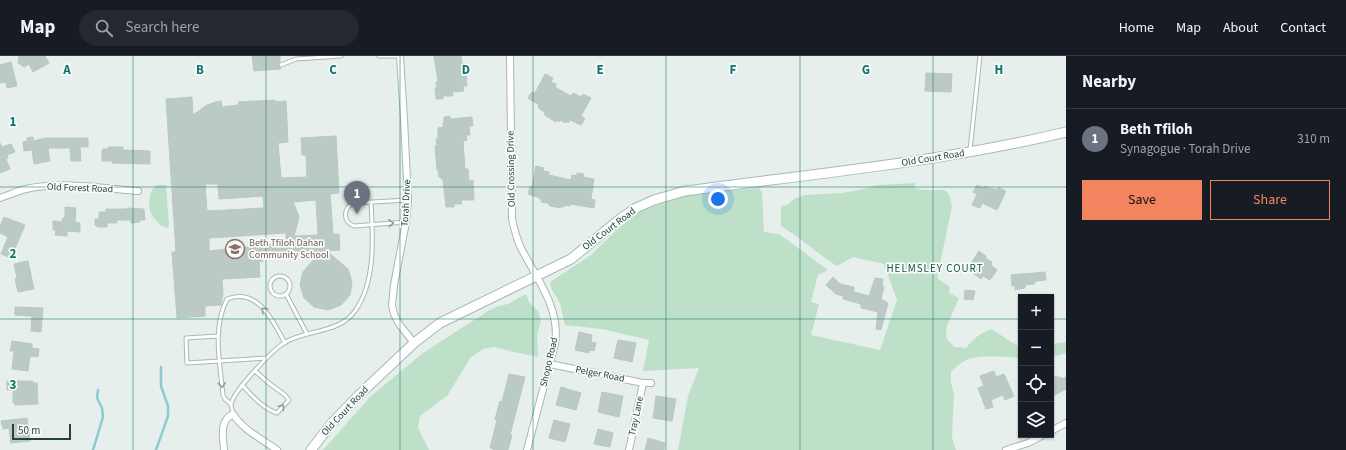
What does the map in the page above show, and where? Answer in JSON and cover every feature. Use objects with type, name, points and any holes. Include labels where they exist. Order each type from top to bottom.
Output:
[{"type":"main road","name":"Old Court Road","points":[[311,450],[331,424],[359,395],[414,343],[446,319],[571,258],[620,219],[636,208],[654,200],[686,191],[901,163],[969,152],[1066,132]]},
{"type":"street","name":"Torah Drive","points":[[398,56],[405,134],[408,200],[406,222],[394,285],[392,305],[394,314],[414,343]]},
{"type":"street","name":"Old Crossing Drive","points":[[510,56],[512,219],[520,244],[536,276]]},
{"type":"street","name":"Old Forest Road","points":[[0,198],[26,189],[56,186],[138,191]]},
{"type":"street","name":"Shopo Road","points":[[527,450],[550,364],[556,335],[556,326],[551,307],[536,276]]},
{"type":"street","name":"Pelger Road","points":[[550,364],[643,383],[651,383]]},
{"type":"street","name":"Tray Lane","points":[[629,450],[643,383]]},
{"type":"street","points":[[224,450],[223,425],[228,417],[233,414],[246,429],[277,450]]},
{"type":"street","points":[[1054,429],[1066,423]]},
{"type":"street","points":[[1006,450],[1028,443],[1037,438]]},
{"type":"lane","points":[[280,65],[296,59],[341,56]]},
{"type":"lane","points":[[379,56],[398,56]]},
{"type":"lane","points":[[969,152],[980,56]]},
{"type":"lane","points":[[406,222],[354,226],[345,218],[347,208],[350,204],[408,200]]},
{"type":"lane","points":[[231,404],[242,385],[266,358],[285,343],[308,334],[337,326],[354,313],[359,306],[366,287],[371,264],[373,238],[371,202]]},
{"type":"lane","points":[[281,276],[287,279],[290,285],[289,291],[286,294],[284,296],[277,296],[272,292],[270,286],[275,278],[281,276]]},
{"type":"lane","points":[[286,294],[308,334]]},
{"type":"lane","points":[[233,414],[231,404],[223,395],[219,361],[219,322],[227,299],[241,296],[254,300],[267,311],[285,343]]},
{"type":"lane","points":[[218,336],[186,338],[187,363],[266,358]]},
{"type":"lane","points":[[242,385],[270,411],[277,413],[284,406],[289,400],[285,395],[255,371]]},
{"type":"green space","points":[[915,183],[915,188],[925,190],[944,190],[949,195],[952,206],[937,278],[950,287],[949,293],[959,298],[946,328],[947,339],[954,347],[966,348],[978,336],[992,329],[1018,346],[1018,358],[995,356],[975,357],[964,361],[951,372],[951,383],[954,394],[952,438],[956,450],[678,450],[688,396],[699,368],[643,371],[649,340],[602,329],[565,325],[560,303],[552,290],[550,282],[591,255],[629,218],[648,208],[689,195],[759,188],[762,192],[764,232],[779,234],[828,270],[818,275],[811,302],[819,304],[811,335],[880,350],[897,300],[884,264],[853,257],[837,266],[781,226],[781,206],[787,205],[794,199],[805,195],[842,193],[877,185]]},
{"type":"green space","points":[[157,185],[166,185],[168,228],[161,226],[152,216],[150,209],[150,194]]},
{"type":"green space","points":[[526,294],[529,302],[538,311],[541,321],[537,334],[538,357],[494,347],[483,349],[471,357],[447,396],[420,416],[418,428],[429,450],[323,450],[371,396],[423,353],[488,311],[498,306],[508,304]]},
{"type":"green space","points":[[1066,342],[1066,353],[1054,356],[1054,344]]},
{"type":"building","points":[[19,56],[45,56],[49,63],[33,72],[29,64],[24,67],[18,63]]},
{"type":"building","points":[[252,56],[280,56],[280,62],[278,65],[281,69],[254,71]]},
{"type":"building","points":[[434,56],[461,56],[462,63],[465,63],[466,68],[467,86],[463,86],[464,91],[452,92],[453,96],[443,96],[443,99],[436,99],[435,88],[437,88],[436,82],[438,81]]},
{"type":"building","points":[[11,62],[17,86],[7,88],[6,82],[0,83],[0,65]]},
{"type":"building","points":[[926,73],[952,74],[951,92],[925,91]]},
{"type":"building","points":[[545,74],[553,78],[551,82],[556,84],[555,87],[567,94],[571,96],[573,93],[581,97],[583,94],[591,98],[581,116],[585,119],[581,125],[570,120],[568,123],[560,120],[559,122],[557,120],[556,122],[546,116],[544,114],[545,112],[539,109],[539,105],[528,98],[532,92],[535,93]]},
{"type":"building","points":[[192,97],[193,115],[207,105],[221,101],[222,107],[239,105],[238,102],[275,100],[275,102],[286,101],[288,142],[278,143],[281,178],[307,177],[306,155],[302,155],[301,138],[336,136],[339,193],[330,194],[333,234],[339,234],[340,250],[327,251],[348,269],[352,282],[350,295],[341,305],[328,310],[314,307],[304,298],[300,285],[303,272],[313,260],[313,251],[262,254],[263,261],[259,262],[260,277],[222,279],[223,293],[221,305],[205,306],[205,316],[177,318],[172,252],[176,252],[166,99]],"holes":[[[205,184],[218,184],[219,199],[263,196],[264,208],[207,211]],[[316,200],[318,235],[294,236],[299,218],[293,202]],[[286,233],[286,243],[209,251],[209,238]]]},
{"type":"building","points":[[450,116],[450,119],[472,117],[473,126],[469,126],[470,135],[466,135],[467,140],[463,141],[465,169],[468,169],[469,181],[473,180],[474,200],[461,200],[462,204],[454,204],[454,207],[446,207],[443,179],[439,177],[437,170],[435,146],[437,145],[436,139],[438,139],[438,128],[443,127],[444,117]]},
{"type":"building","points":[[33,137],[33,141],[46,138],[88,138],[88,147],[80,147],[81,161],[71,161],[70,148],[49,148],[50,161],[34,164],[32,150],[24,151],[23,142],[27,141],[27,138]]},
{"type":"building","points":[[0,143],[2,147],[11,144],[15,152],[7,155],[8,158],[6,159],[10,169],[0,173]]},
{"type":"building","points":[[108,147],[123,147],[123,150],[150,151],[150,164],[112,163],[112,161],[102,161],[102,151],[103,149],[108,149]]},
{"type":"building","points":[[536,166],[544,168],[543,171],[549,172],[549,175],[571,180],[572,175],[577,176],[577,173],[584,174],[583,177],[594,179],[591,199],[595,200],[594,208],[570,204],[570,206],[561,206],[561,208],[550,206],[548,203],[541,202],[542,200],[540,198],[528,194],[530,187],[532,187]]},
{"type":"building","points":[[977,185],[983,188],[984,186],[997,190],[998,187],[1006,191],[997,210],[982,203],[980,208],[972,205],[977,194],[973,192]]},
{"type":"building","points":[[65,207],[76,208],[75,222],[80,223],[80,232],[67,231],[67,236],[55,235],[56,230],[53,230],[53,221],[62,222],[63,218],[65,218]]},
{"type":"building","points":[[106,209],[144,209],[145,220],[139,220],[140,222],[131,223],[131,220],[117,220],[117,223],[107,223],[107,227],[98,227],[95,225],[95,219],[99,219],[99,212],[106,212]]},
{"type":"building","points":[[4,217],[25,225],[11,258],[1,254],[8,237],[0,233],[0,226]]},
{"type":"building","points":[[979,251],[986,256],[985,258],[992,262],[991,265],[997,270],[990,280],[983,276],[981,279],[967,269]]},
{"type":"building","points":[[28,261],[34,289],[18,292],[14,264]]},
{"type":"building","points":[[1045,272],[1046,280],[1036,281],[1034,284],[1025,285],[1025,288],[1015,290],[1015,285],[1012,286],[1011,275]]},
{"type":"building","points":[[833,277],[840,284],[854,287],[854,292],[869,296],[875,278],[883,279],[882,285],[884,287],[881,299],[888,303],[881,330],[876,329],[878,312],[861,308],[861,304],[843,299],[843,296],[836,294],[826,285]]},
{"type":"building","points":[[965,290],[975,291],[973,300],[964,299]]},
{"type":"building","points":[[15,307],[43,308],[41,332],[31,331],[32,316],[15,315]]},
{"type":"building","points":[[579,332],[592,335],[591,342],[596,343],[594,351],[589,350],[589,353],[575,350]]},
{"type":"building","points":[[618,340],[636,343],[632,362],[614,358]]},
{"type":"building","points":[[12,341],[32,344],[32,348],[39,349],[38,357],[30,356],[28,371],[12,369],[14,351],[10,351]]},
{"type":"building","points":[[994,371],[996,377],[1004,374],[1014,396],[1005,400],[1003,395],[991,400],[993,407],[986,409],[978,388],[984,386],[980,376]]},
{"type":"building","points":[[509,374],[525,377],[510,435],[512,435],[508,450],[496,450],[490,448],[497,420],[495,419],[500,401],[502,402]]},
{"type":"building","points":[[1057,376],[1059,378],[1061,377],[1062,379],[1066,377],[1066,389],[1054,395],[1054,378]]},
{"type":"building","points":[[7,381],[33,381],[33,383],[37,383],[38,404],[15,405],[15,403],[13,403],[13,390],[7,390]]},
{"type":"building","points":[[561,387],[581,393],[576,410],[556,405]]},
{"type":"building","points":[[602,392],[623,396],[619,417],[598,412]]},
{"type":"building","points":[[656,396],[676,399],[672,421],[653,418]]},
{"type":"building","points":[[27,418],[30,441],[11,443],[9,428],[3,429],[1,421]]},
{"type":"building","points":[[554,420],[570,424],[565,442],[549,438]]},
{"type":"building","points":[[598,429],[613,433],[610,447],[594,444]]},
{"type":"building","points":[[648,438],[665,443],[664,450],[645,450]]},
{"type":"waterway","points":[[156,450],[168,416],[168,406],[161,386],[161,367]]},
{"type":"waterway","points":[[93,450],[103,417],[102,408],[97,398],[98,390]]},
{"type":"place","name":"Beth Tfiloh","points":[[357,214]]},
{"type":"place","name":"Beth Tfiloh Dahan Community School","points":[[235,249]]},
{"type":"district","name":"HELMSLEY COURT","points":[[935,268]]}]
